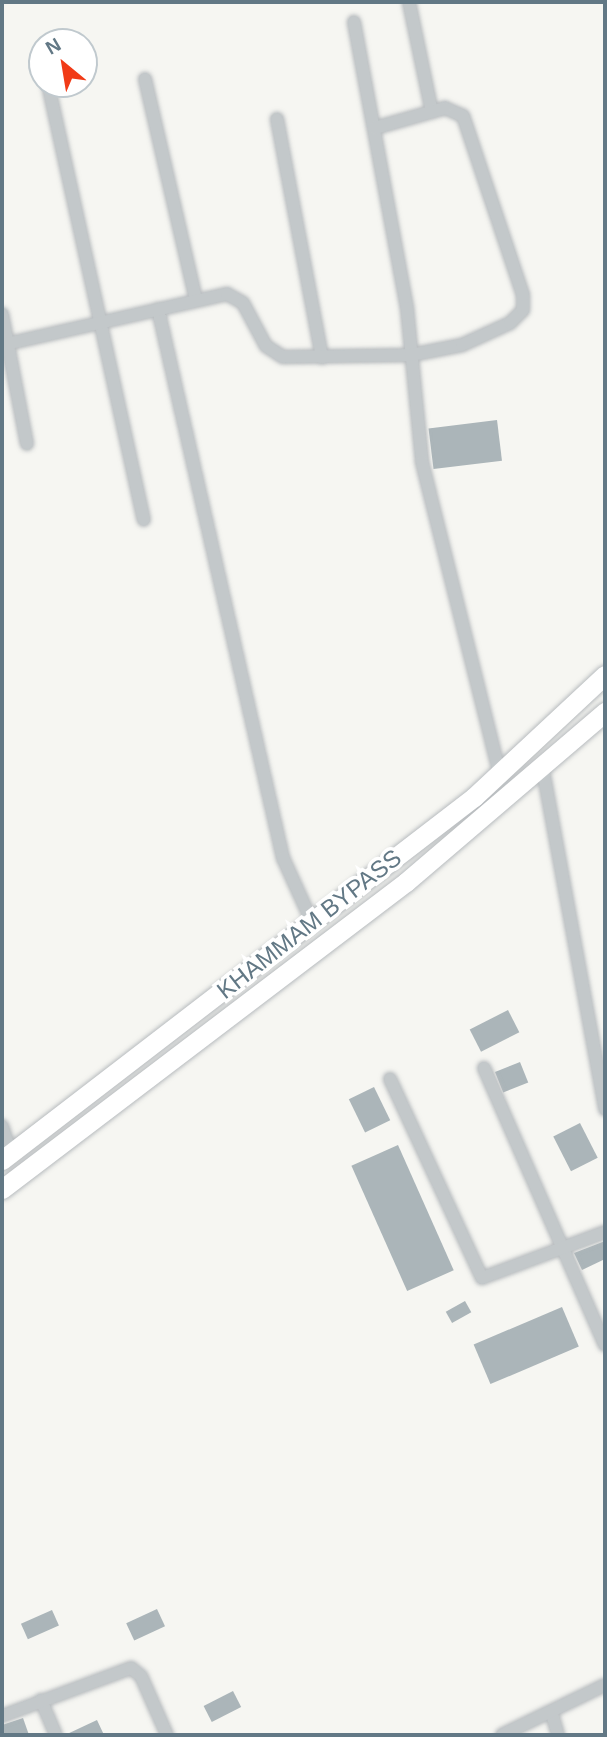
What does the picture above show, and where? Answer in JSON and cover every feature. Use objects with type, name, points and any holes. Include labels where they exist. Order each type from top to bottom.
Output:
[{"type":"highway","name":"KHAMMAM BYPASS","points":[[6,1157],[500,775],[605,676]]},
{"type":"highway","name":"KHAMMAM BYPASS","points":[[2,1189],[396,890],[543,770],[605,712]]},
{"type":"highway","points":[[379,870],[396,890]]},
{"type":"street","points":[[409,2],[432,112]]},
{"type":"street","points":[[354,22],[375,128],[411,355],[422,462],[500,775]]},
{"type":"street","points":[[145,79],[196,300]]},
{"type":"street","points":[[51,98],[144,520]]},
{"type":"street","points":[[5,345],[196,300],[236,297],[273,353],[322,358],[411,355],[491,333],[520,315],[524,304],[463,116],[453,108],[375,128]]},
{"type":"street","points":[[277,119],[322,358]]},
{"type":"street","points":[[158,309],[283,858],[312,922]]},
{"type":"street","points":[[2,314],[5,345],[27,444]]},
{"type":"street","points":[[543,770],[605,1109]]},
{"type":"street","points":[[484,1068],[605,1345]]},
{"type":"street","points":[[390,1079],[479,1275],[491,1277],[605,1232]]},
{"type":"street","points":[[2,1126],[6,1157]]},
{"type":"street","points":[[2,1716],[131,1668],[141,1676],[167,1735]]},
{"type":"street","points":[[502,1735],[552,1714],[601,1688]]},
{"type":"street","points":[[41,1700],[56,1735]]},
{"type":"street","points":[[552,1714],[558,1735]]},
{"type":"building","points":[[497,420],[502,461],[434,469],[429,428]]},
{"type":"building","points":[[508,1010],[519,1032],[481,1052],[470,1030]]},
{"type":"building","points":[[520,1062],[528,1082],[503,1093],[495,1072]]},
{"type":"building","points":[[374,1087],[390,1120],[365,1133],[349,1099]]},
{"type":"building","points":[[580,1123],[598,1158],[571,1171],[553,1137]]},
{"type":"building","points":[[398,1145],[454,1270],[407,1291],[351,1166]]},
{"type":"building","points":[[605,1241],[605,1259],[582,1270],[574,1253]]},
{"type":"building","points":[[465,1301],[471,1312],[452,1323],[446,1312]]},
{"type":"building","points":[[562,1307],[579,1347],[490,1384],[474,1345]]},
{"type":"building","points":[[157,1609],[165,1626],[134,1641],[126,1623]]},
{"type":"building","points":[[52,1610],[59,1626],[28,1639],[21,1624]]},
{"type":"building","points":[[233,1691],[241,1707],[212,1722],[204,1706]]},
{"type":"building","points":[[23,1718],[29,1735],[2,1735],[2,1725]]},
{"type":"building","points":[[97,1720],[104,1735],[65,1735]]}]
